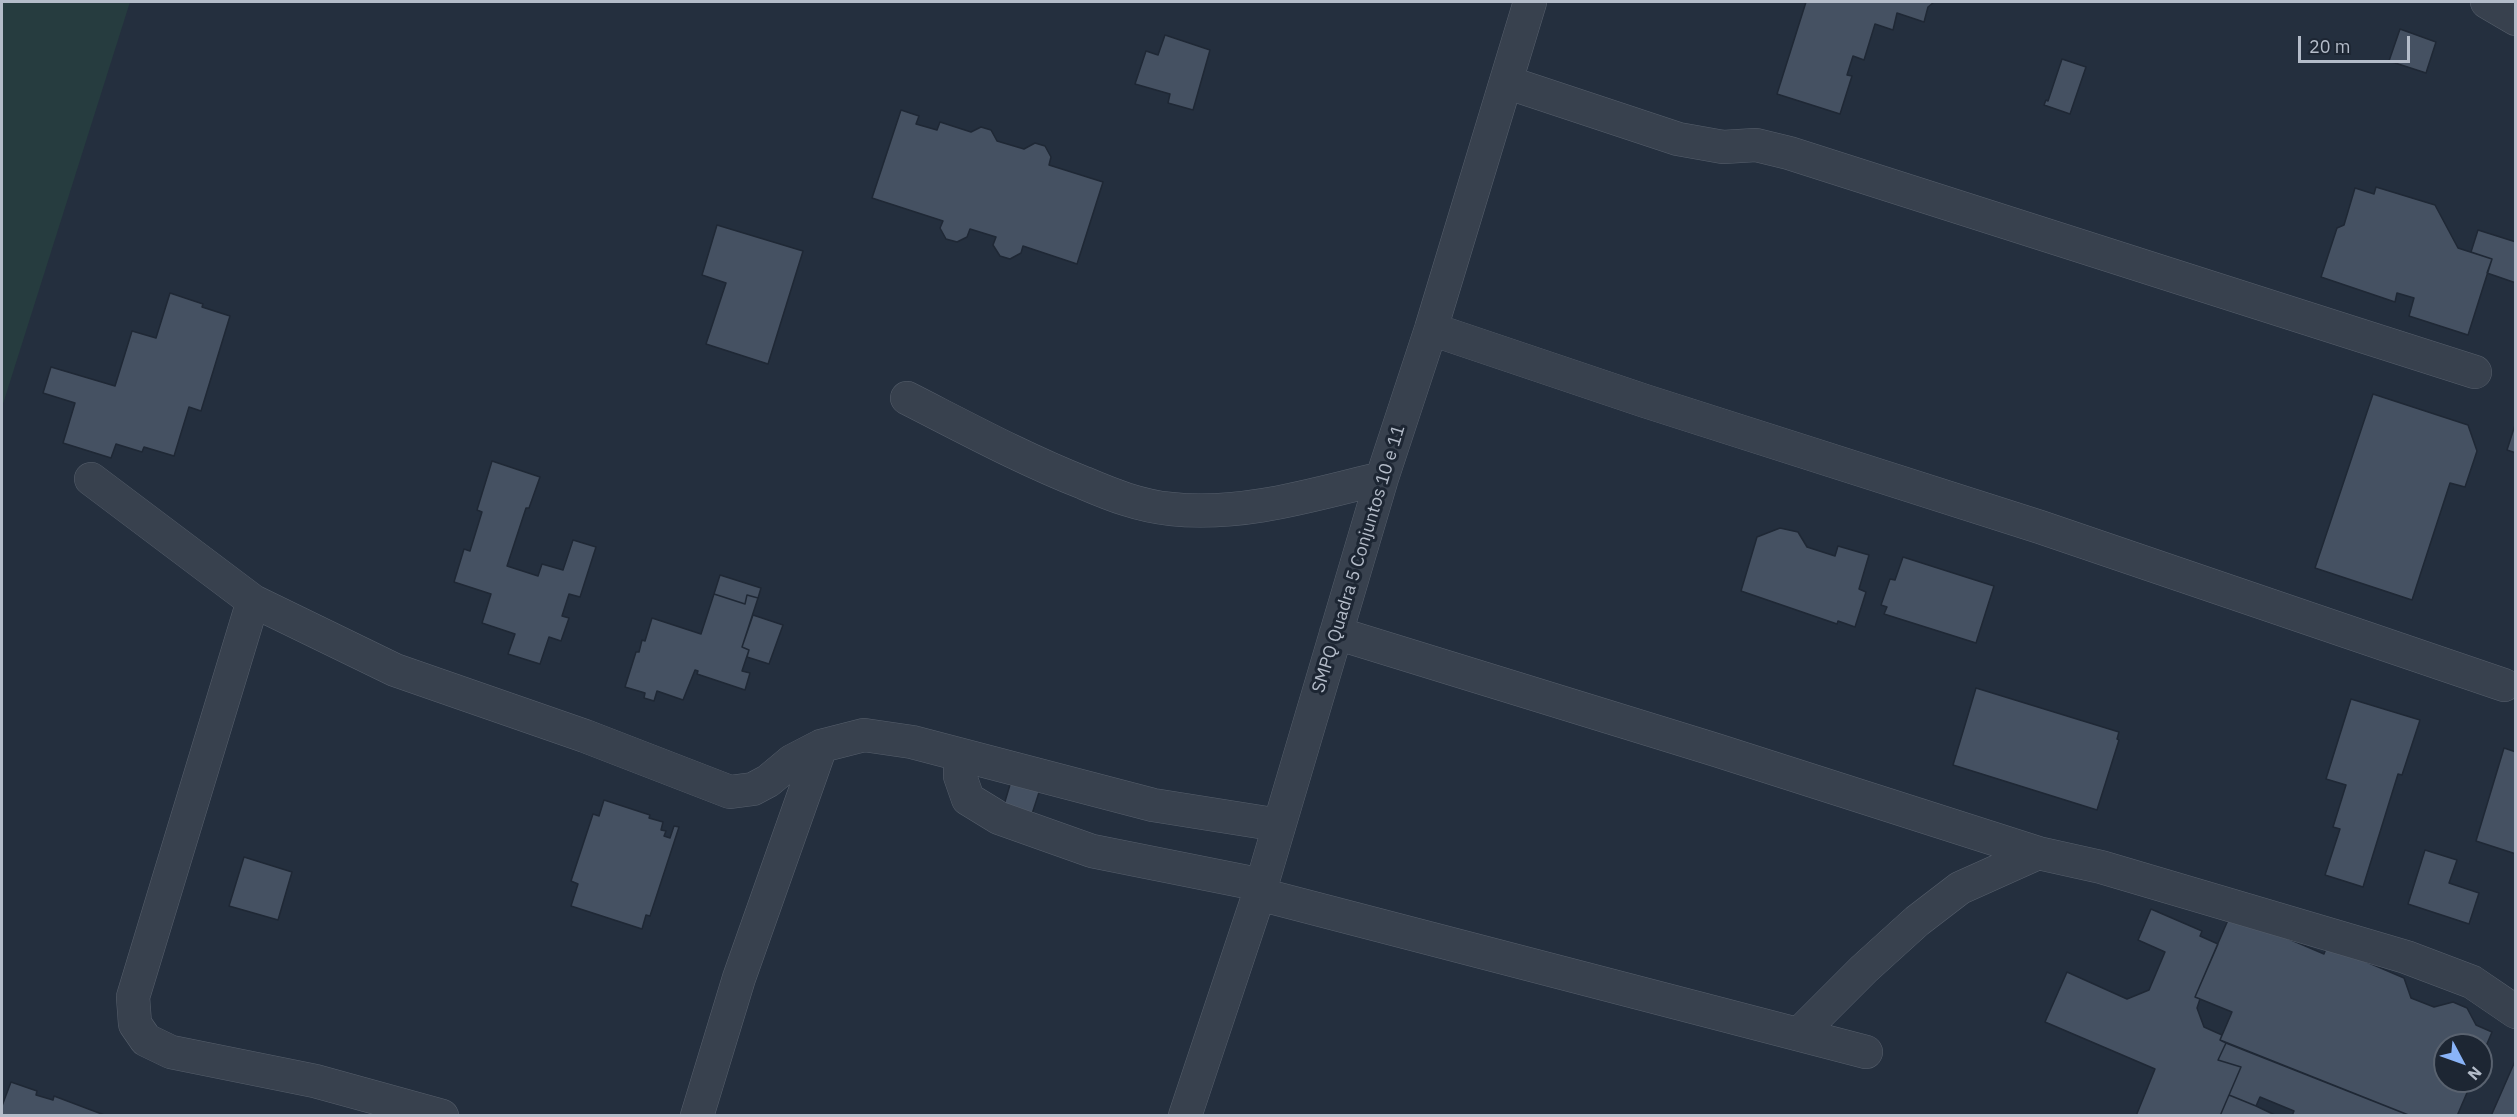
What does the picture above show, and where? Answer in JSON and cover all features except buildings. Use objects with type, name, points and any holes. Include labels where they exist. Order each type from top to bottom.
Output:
[{"type":"street","name":"SMPQ Quadra 5 Conjuntos 10 e 11","points":[[1185,1116],[1260,890],[1382,478],[1431,329],[1530,2]]},
{"type":"street","points":[[2487,2],[2516,19]]},
{"type":"street","points":[[1506,82],[1678,140],[1723,147],[1756,145],[1790,153],[2475,372]]},
{"type":"street","points":[[1431,329],[2040,527],[2504,685]]},
{"type":"street","points":[[907,398],[1041,466],[1129,501],[1171,509],[1211,510],[1282,502],[1382,478]]},
{"type":"street","points":[[91,479],[254,601],[395,670],[585,736],[730,792],[753,789],[768,781],[792,761],[821,746],[864,735],[912,742],[1153,805],[1279,825]]},
{"type":"street","points":[[254,601],[133,997],[135,1024],[146,1040],[171,1053],[315,1081],[442,1116]]},
{"type":"street","points":[[1336,633],[1727,753],[2038,853],[2101,867],[2406,957],[2472,982],[2516,1012]]},
{"type":"street","points":[[697,1116],[739,978],[821,746]]},
{"type":"street","points":[[960,755],[960,776],[968,799],[999,818],[1092,851],[1260,890],[1866,1052]]},
{"type":"street","points":[[1799,1034],[1864,969],[1925,915],[1960,888],[2038,853]]},
{"type":"green space","points":[[2,2],[130,2],[2,407]]}]
